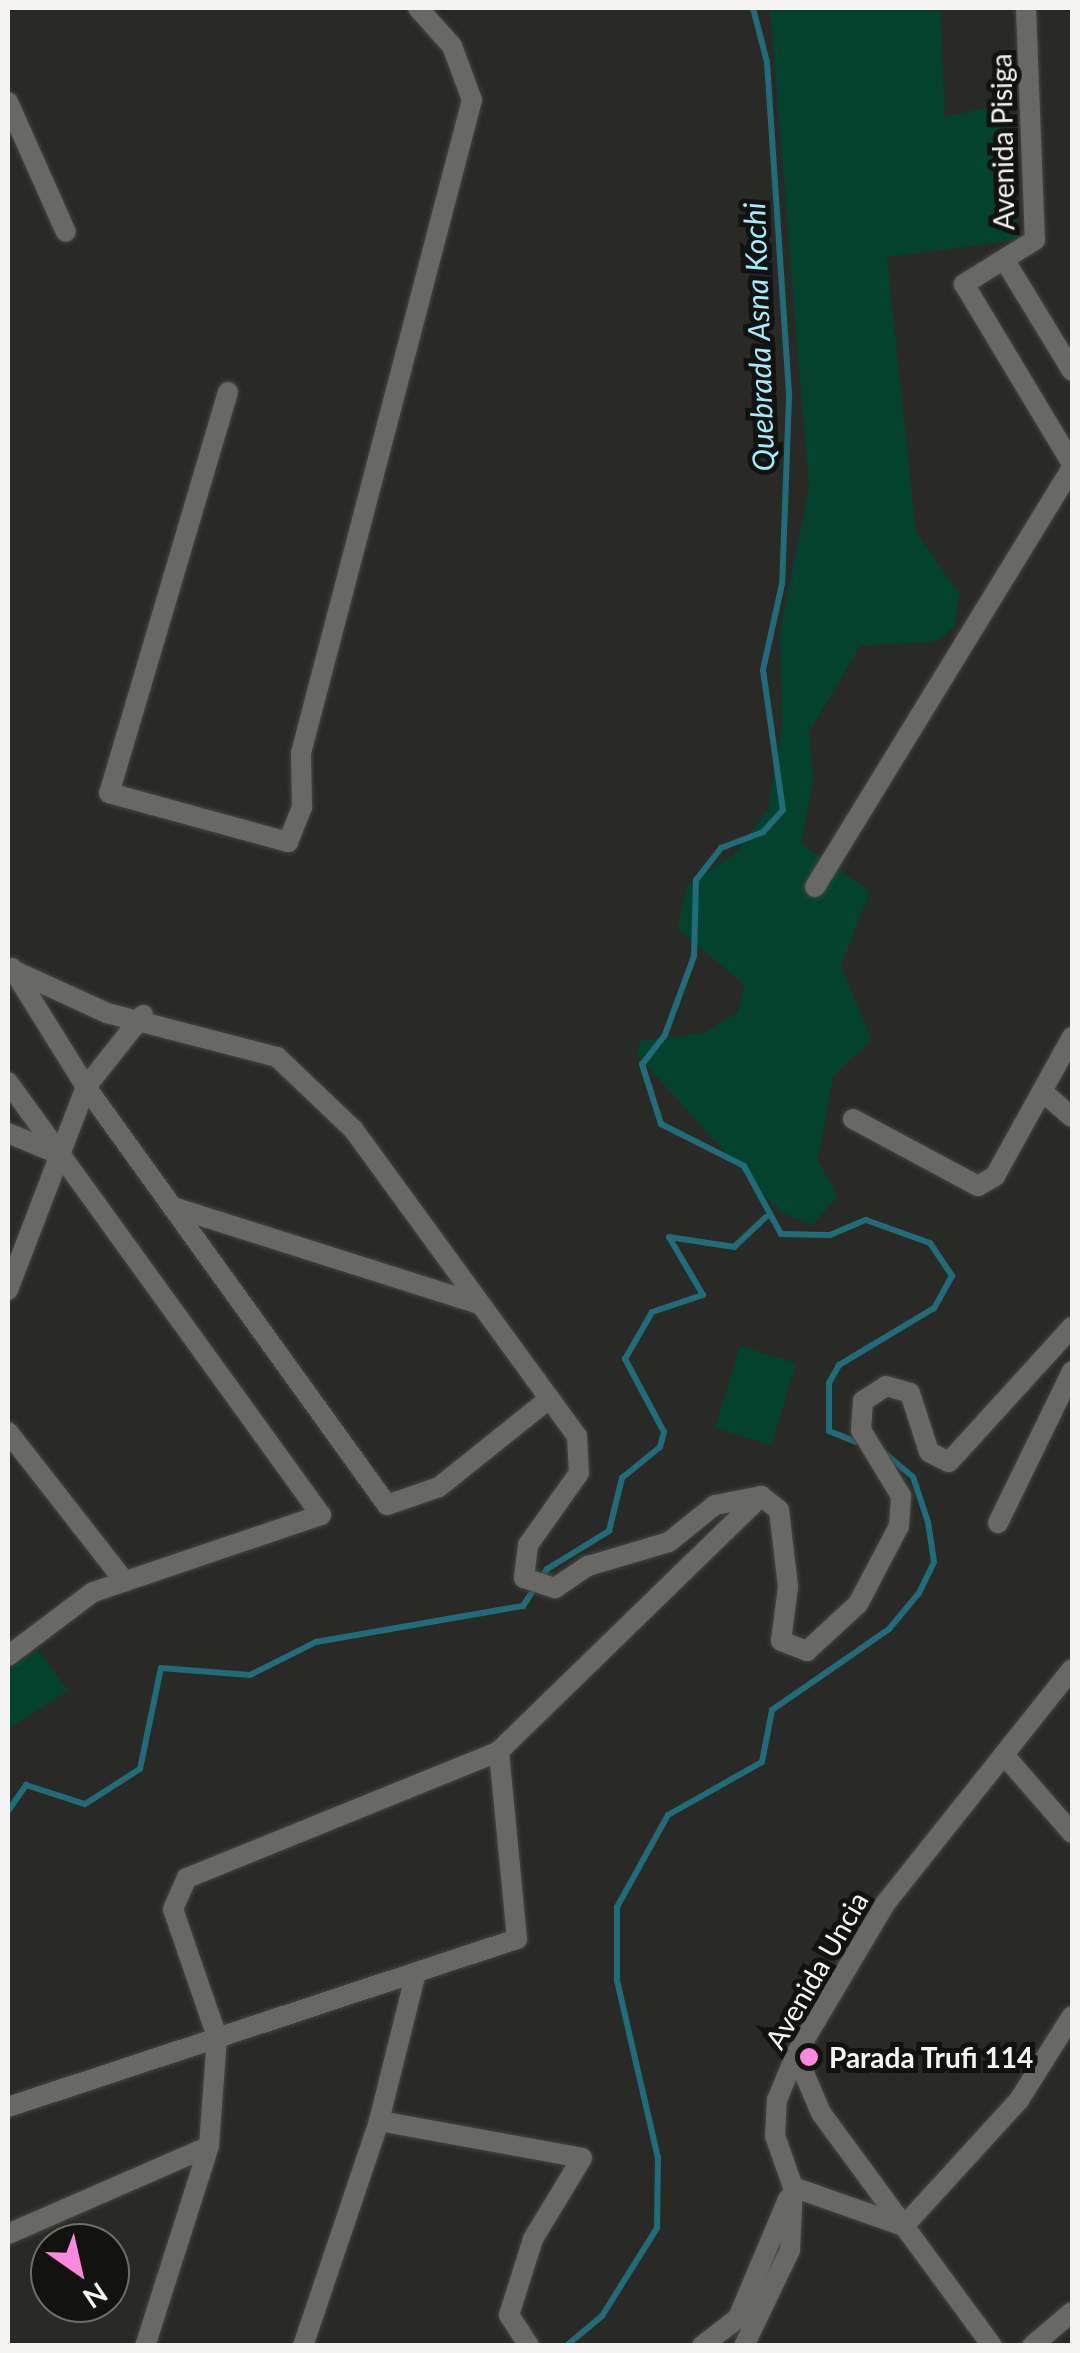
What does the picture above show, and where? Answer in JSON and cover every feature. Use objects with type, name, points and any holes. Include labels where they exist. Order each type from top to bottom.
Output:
[{"type":"street","points":[[228,392],[109,793],[288,842],[302,807],[301,753],[472,100],[452,46],[418,8]]},
{"type":"street","name":"Avenida Pisiga","points":[[1026,8],[1036,240],[1007,264],[964,284],[1072,466]]},
{"type":"street","points":[[8,102],[66,232]]},
{"type":"street","name":"Avenida Pisiga","points":[[1007,264],[1072,370]]},
{"type":"street","points":[[815,888],[1072,466]]},
{"type":"street","points":[[10,966],[107,1013],[142,1015],[299,1070],[577,1436],[579,1474],[528,1545],[524,1578],[555,1588],[588,1566],[669,1542],[715,1505],[761,1496],[779,1510],[788,1587],[781,1641],[798,1654],[858,1604],[900,1526],[901,1496],[861,1430],[863,1401],[886,1386],[910,1392],[929,1452],[949,1462],[1072,1327]]},
{"type":"street","points":[[10,966],[86,1087],[387,1504],[439,1487],[550,1398]]},
{"type":"street","points":[[8,1290],[86,1087],[142,1015]]},
{"type":"street","points":[[853,1120],[978,1186],[995,1176],[1072,1037]]},
{"type":"street","points":[[8,1082],[321,1514],[125,1582],[72,1605],[8,1656]]},
{"type":"street","points":[[1043,1092],[1072,1117]]},
{"type":"street","points":[[8,1133],[59,1154]]},
{"type":"street","points":[[173,1207],[479,1304]]},
{"type":"street","points":[[998,1523],[1072,1371]]},
{"type":"street","points":[[8,1432],[125,1582]]},
{"type":"street","points":[[145,2346],[209,2146],[217,2037],[174,1920],[187,1878],[499,1751],[761,1496]]},
{"type":"street","name":"Avenida Uncia","points":[[744,2346],[790,2250],[793,2188],[775,2136],[777,2100],[796,2054],[884,1904],[1072,1669]]},
{"type":"street","points":[[8,2107],[517,1939],[499,1751]]},
{"type":"street","points":[[1005,1756],[1072,1833]]},
{"type":"street","points":[[303,2346],[379,2121],[416,1973]]},
{"type":"street","points":[[904,2226],[1019,2100],[1072,2016]]},
{"type":"street","points":[[796,2054],[821,2113],[992,2346]]},
{"type":"street","points":[[379,2121],[582,2158],[533,2240],[510,2315],[529,2346]]},
{"type":"street","points":[[8,2234],[209,2146]]},
{"type":"street","points":[[702,2346],[738,2318],[793,2188],[904,2226]]},
{"type":"street","points":[[1032,2346],[1072,2312]]},
{"type":"green space","points":[[770,8],[940,8],[945,117],[1003,104],[1019,240],[887,257],[916,532],[960,595],[954,627],[938,641],[860,646],[809,732],[813,781],[801,844],[870,891],[841,966],[872,1040],[833,1076],[818,1160],[838,1197],[812,1225],[778,1210],[637,1055],[640,1041],[705,1033],[738,1012],[744,985],[677,928],[688,885],[735,854],[768,809],[782,722],[780,631],[809,489]]},
{"type":"green space","points":[[740,1346],[796,1363],[771,1445],[715,1428]]},
{"type":"green space","points":[[38,1650],[68,1691],[8,1729],[8,1670]]},
{"type":"waterway","name":"Quebrada Asna Kochi","points":[[753,8],[767,62],[789,397],[782,584],[763,670],[783,810],[763,832],[721,848],[696,880],[694,956],[665,1035],[642,1064],[661,1124],[744,1166],[781,1234],[830,1235],[866,1220],[930,1243],[952,1276],[934,1308],[839,1365],[829,1383],[829,1431],[856,1442]]},
{"type":"waterway","points":[[8,1811],[26,1785],[85,1804],[140,1769],[161,1668],[250,1675],[316,1642],[523,1606],[547,1569],[609,1531],[622,1478],[660,1447],[664,1432],[625,1359],[652,1312],[703,1295],[669,1237],[734,1247],[766,1217]]},
{"type":"waterway","name":"Quebrada Asna Kochi","points":[[566,2346],[602,2316],[657,2228],[658,2158],[617,1980],[617,1907],[668,1815],[762,1762],[772,1710],[889,1629],[919,1593],[934,1562],[928,1522],[913,1477],[884,1453]]},
{"type":"place","name":"Parada Trufi 114","points":[[809,2057]]}]
